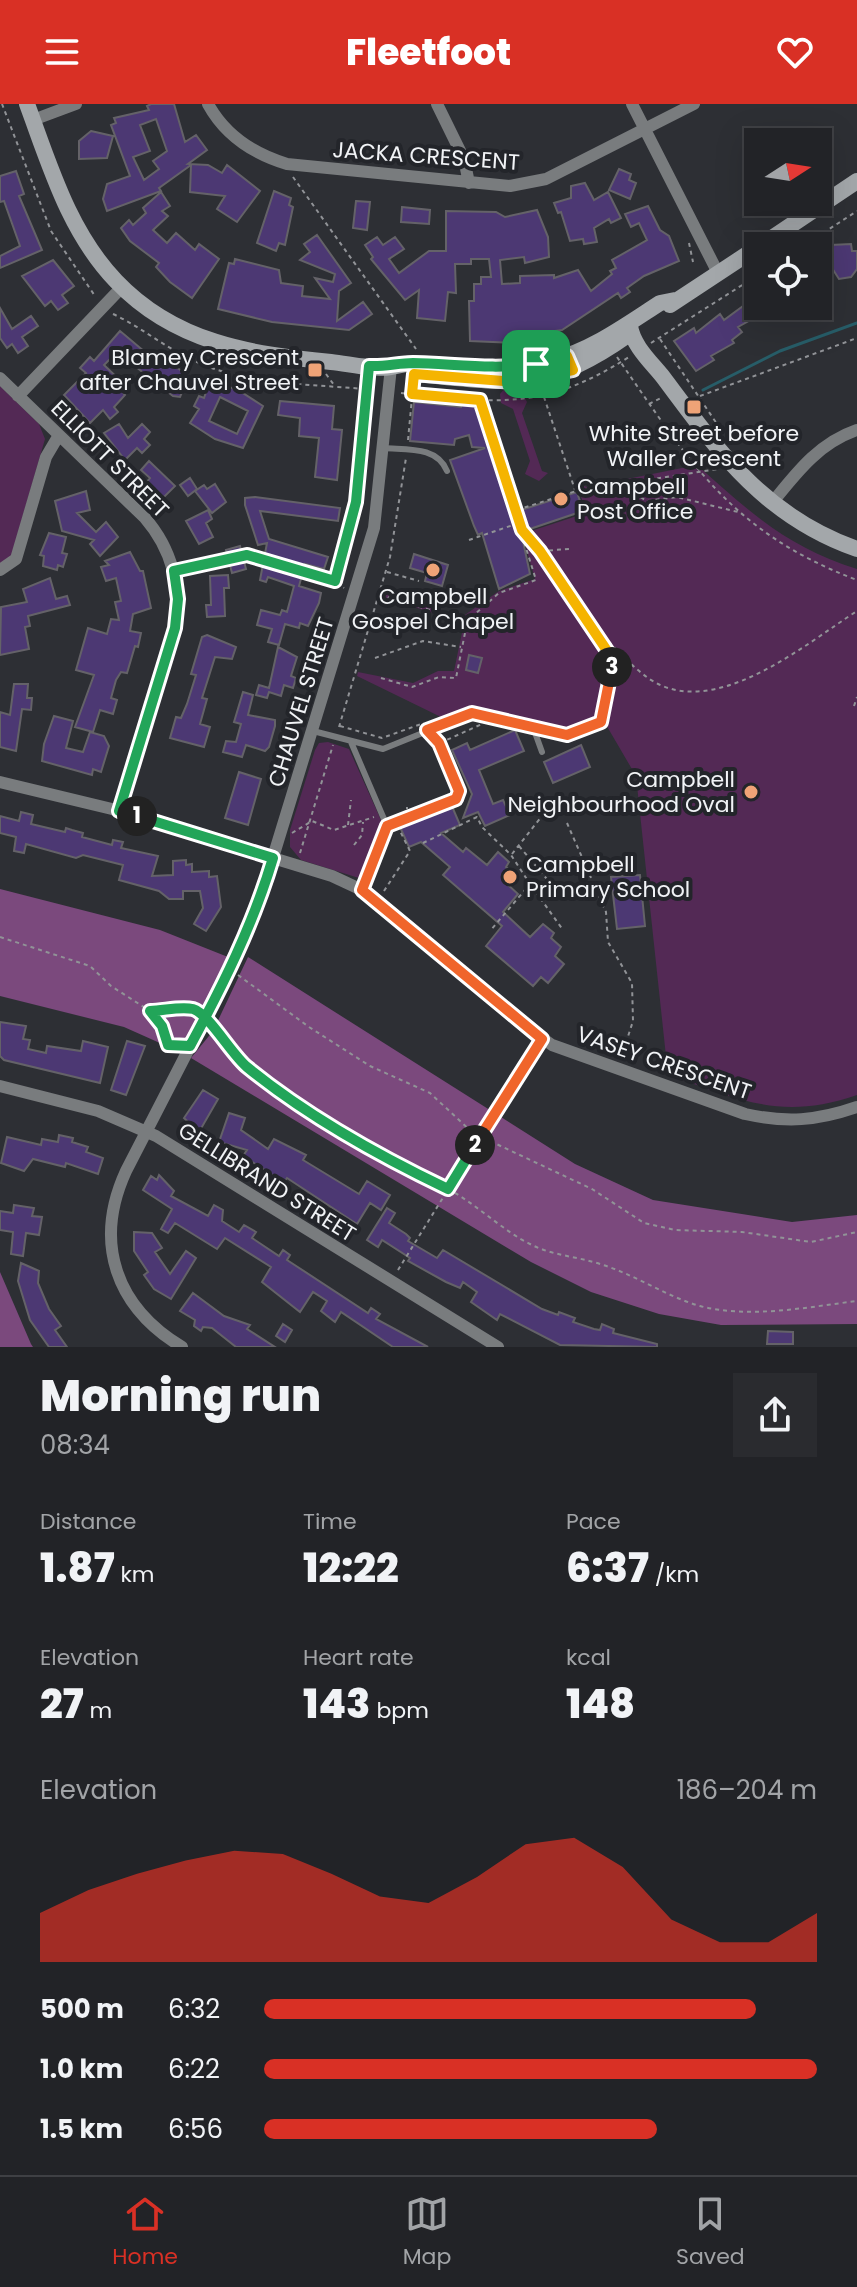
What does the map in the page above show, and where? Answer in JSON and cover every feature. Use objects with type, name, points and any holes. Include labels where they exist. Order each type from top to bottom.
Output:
[{"type":"street","points":[[76,104],[30,112],[71,219],[93,254],[122,287],[170,324],[218,345],[255,354],[391,367],[414,374],[505,372],[570,363]]},
{"type":"street","name":"JACKA CRESCENT","points":[[208,104],[235,137],[255,151],[283,162],[510,186],[537,182],[694,104]]},
{"type":"street","points":[[437,104],[464,159],[469,183]]},
{"type":"street","points":[[632,104],[718,273]]},
{"type":"street","points":[[781,232],[857,181]]},
{"type":"street","points":[[505,372],[525,381],[570,363],[633,328],[744,257]]},
{"type":"street","points":[[18,396],[122,287]]},
{"type":"street","points":[[633,328],[671,390],[731,466],[772,503],[837,542],[857,549]]},
{"type":"street","points":[[391,367],[410,363],[464,372]]},
{"type":"street","name":"CHAUVEL STREET","points":[[182,1347],[152,1328],[135,1309],[119,1277],[112,1253],[114,1204],[146,1132],[254,918],[374,528],[391,367]]},
{"type":"street","name":"ELLIOTT STREET","points":[[0,378],[149,522],[161,540],[174,571],[178,599],[175,628],[119,811]]},
{"type":"street","points":[[772,503],[813,455],[837,437],[857,430]]},
{"type":"street","points":[[0,570],[16,559],[46,457],[59,435]]},
{"type":"street","name":"VASEY CRESCENT","points":[[0,782],[119,811],[273,858],[362,890],[542,1039],[651,1081],[774,1120],[811,1120],[857,1107]]},
{"type":"street","name":"GELLIBRAND STREET","points":[[0,1086],[98,1111],[146,1132],[498,1347]]},
{"type":"lane","points":[[384,448],[432,454],[447,471]]},
{"type":"lane","points":[[313,731],[383,749],[472,713],[567,735]]},
{"type":"lane","points":[[533,727],[542,752]]},
{"type":"lane","points":[[351,742],[386,822],[362,890]]},
{"type":"path","points":[[2,104],[51,231],[103,306],[163,346],[202,365],[236,374],[389,392],[480,400],[534,399],[586,382],[637,352]]},
{"type":"path","points":[[283,162],[416,349]]},
{"type":"path","points":[[825,232],[857,211]]},
{"type":"path","points":[[653,342],[744,284]]},
{"type":"path","points":[[660,338],[724,435]]},
{"type":"path","points":[[648,404],[671,390],[699,397],[857,338]]},
{"type":"path","points":[[621,362],[697,472],[740,512],[786,545],[857,580]]},
{"type":"path","points":[[335,581],[356,502],[369,366]]},
{"type":"path","points":[[297,866],[386,572],[399,519],[414,374]]},
{"type":"path","points":[[544,397],[576,491]]},
{"type":"path","points":[[381,678],[412,687],[439,677],[456,678],[467,621],[499,593],[536,580],[480,400]]},
{"type":"path","points":[[516,510],[576,491],[731,466]]},
{"type":"path","points":[[616,484],[647,501],[677,497],[740,512]]},
{"type":"path","points":[[469,540],[520,523]]},
{"type":"path","points":[[522,530],[540,551],[614,661],[601,722],[567,735]]},
{"type":"path","points":[[540,551],[569,549]]},
{"type":"path","points":[[174,571],[247,555],[335,581],[343,585],[346,595]]},
{"type":"path","points":[[386,572],[419,581]]},
{"type":"path","points":[[379,594],[467,621]]},
{"type":"path","points":[[582,613],[649,678],[688,692],[721,688],[747,678],[857,611]]},
{"type":"path","points":[[347,620],[369,626]]},
{"type":"path","points":[[375,658],[423,641],[463,647]]},
{"type":"path","points":[[854,706],[857,697]]},
{"type":"path","points":[[291,839],[291,833],[309,822],[334,830],[363,821],[396,823],[456,799],[459,791],[439,743],[423,721],[382,738],[339,726]]},
{"type":"path","points":[[439,743],[491,721]]},
{"type":"path","points":[[511,855],[557,797]]},
{"type":"path","points":[[348,826],[351,800]]},
{"type":"path","points":[[407,807],[407,818]]},
{"type":"path","points":[[423,843],[477,817],[482,827],[511,855],[563,930]]},
{"type":"path","points":[[354,845],[362,835],[363,821]]},
{"type":"path","points":[[382,896],[410,851],[396,823]]},
{"type":"path","points":[[567,823],[606,912],[608,942],[632,983],[633,1021],[619,1063]]},
{"type":"path","points":[[519,846],[552,885],[541,899]]},
{"type":"path","points":[[490,931],[530,884]]},
{"type":"path","points":[[0,937],[90,966],[111,986],[150,1011],[162,1026],[168,1045],[190,1046]]},
{"type":"path","points":[[230,969],[309,1027],[370,1066],[430,1093],[481,1137],[592,1189],[644,1223],[675,1230],[742,1232],[811,1242],[857,1232]]},
{"type":"path","points":[[150,1011],[194,1009],[244,1065],[287,1097],[404,1168],[488,1213],[527,1243],[555,1255],[600,1264],[703,1306],[787,1309],[857,1301]]},
{"type":"path","points":[[391,1283],[542,1039]]},
{"type":"shaded area","points":[[0,386],[39,424],[45,439],[11,557],[0,565]]},
{"type":"shaded area","points":[[519,387],[527,402],[522,413],[542,471],[548,473],[539,481],[525,474],[530,461],[513,409],[501,403],[500,394],[505,388]]},
{"type":"shaded area","points":[[697,465],[771,527],[810,550],[857,569],[857,1095],[830,1103],[783,1107],[761,1104],[668,1075],[636,776],[605,723],[574,734],[471,708],[443,718],[357,676],[358,672],[413,683],[438,671],[454,671],[464,623],[380,596],[382,591],[462,617],[499,591],[535,579],[522,534],[586,513],[577,483],[587,487]]},
{"type":"shaded area","points":[[328,742],[349,749],[381,820],[379,837],[364,874],[359,878],[301,860],[290,847],[290,830],[315,750],[319,743]]},
{"type":"shaded area","points":[[0,889],[160,930],[228,957],[180,1052],[124,1027],[0,996]]},
{"type":"shaded area","points":[[248,957],[575,1164],[653,1200],[792,1222],[857,1215],[857,1324],[721,1325],[659,1314],[591,1292],[531,1262],[191,1058],[213,1031]]},
{"type":"shaded area","points":[[0,1272],[31,1344],[33,1347],[0,1347]]},
{"type":"building","points":[[174,104],[185,142],[196,135],[207,150],[188,164],[208,165],[222,173],[227,165],[260,191],[237,222],[217,209],[225,196],[190,192],[191,165],[159,188],[161,191],[107,211],[103,199],[107,184],[130,176],[111,125],[116,123],[114,118],[149,110],[147,106]],"holes":[[[156,119],[167,151],[153,161],[159,169],[144,180],[133,157],[150,151],[140,125]]]},
{"type":"building","points":[[91,131],[113,136],[107,158],[79,159],[79,141]]},
{"type":"building","points":[[619,169],[631,174],[629,180],[636,183],[630,199],[609,190]]},
{"type":"building","points":[[16,171],[24,194],[19,196],[42,250],[0,268],[0,256],[20,246],[4,201],[0,202],[0,176]]},
{"type":"building","points":[[585,183],[594,200],[608,192],[621,218],[611,223],[609,219],[594,228],[597,242],[584,244],[583,239],[570,241],[561,212],[558,213],[554,203],[571,198],[571,186]]},
{"type":"building","points":[[274,191],[291,198],[289,205],[293,207],[285,245],[279,243],[276,251],[257,243]]},
{"type":"building","points":[[161,192],[170,206],[162,211],[168,216],[153,230],[167,243],[176,233],[195,250],[199,244],[219,259],[192,298],[170,282],[156,267],[159,263],[130,241],[121,228],[129,220],[133,225],[146,213],[143,208]]},
{"type":"building","points":[[356,201],[370,202],[367,230],[353,228]]},
{"type":"building","points":[[648,206],[660,230],[669,236],[679,261],[644,276],[627,288],[630,292],[621,298],[618,293],[562,330],[547,332],[548,336],[516,339],[516,343],[470,341],[469,301],[474,301],[474,284],[481,284],[481,277],[491,277],[489,259],[471,259],[471,264],[455,264],[456,293],[448,292],[445,321],[417,318],[419,290],[405,300],[371,259],[373,257],[365,245],[377,237],[383,245],[395,237],[404,249],[389,259],[399,273],[429,251],[446,251],[446,211],[496,212],[505,217],[537,210],[548,237],[549,257],[525,263],[524,257],[500,260],[502,284],[520,283],[520,276],[554,275],[554,278],[578,270],[591,291],[612,274],[610,271],[616,268],[612,260],[647,240],[639,223],[631,227],[625,214]]},
{"type":"building","points":[[402,207],[430,210],[429,224],[401,222]]},
{"type":"building","points":[[317,235],[351,283],[339,291],[337,321],[363,302],[372,314],[349,330],[272,322],[218,309],[229,263],[234,264],[235,259],[279,270],[281,283],[303,286],[302,296],[330,299],[315,278],[333,282],[335,274],[300,260],[310,252],[304,244]]},
{"type":"building","points":[[851,244],[852,251],[857,251],[857,269],[851,277],[839,279],[832,268],[832,245]]},
{"type":"building","points":[[53,260],[74,286],[62,295],[68,303],[58,310],[51,301],[45,306],[22,276]]},
{"type":"building","points":[[744,305],[744,320],[751,320],[738,327],[742,332],[732,340],[734,343],[711,356],[714,360],[696,371],[674,341],[694,328],[696,333],[720,314],[724,320]]},
{"type":"building","points":[[0,308],[12,329],[31,316],[38,326],[22,337],[28,346],[18,353],[12,344],[7,348],[0,338]]},
{"type":"building","points":[[120,331],[164,368],[170,363],[189,376],[180,397],[173,396],[117,352],[104,365],[124,384],[120,389],[125,395],[114,407],[118,412],[110,419],[103,410],[90,423],[64,395],[86,373],[80,368],[90,357],[94,361]]},
{"type":"building","points":[[210,381],[238,390],[263,406],[243,448],[215,439],[190,423],[199,409],[194,406],[199,396],[204,398]],"holes":[[[220,397],[248,411],[237,434],[209,421]]]},
{"type":"building","points":[[280,401],[334,406],[332,429],[342,430],[337,480],[315,477],[319,438],[299,436],[300,418],[278,415]]},
{"type":"building","points":[[462,401],[478,402],[515,512],[577,492],[583,511],[521,532],[530,574],[499,589],[482,533],[478,535],[474,526],[450,460],[485,448],[472,447],[469,435],[455,439],[454,445],[410,441],[414,402],[461,407]]},
{"type":"building","points":[[119,424],[128,438],[142,424],[150,432],[144,439],[150,445],[142,453],[137,448],[125,460],[104,433]]},
{"type":"building","points":[[149,461],[175,486],[163,498],[146,483],[150,478],[141,470]]},
{"type":"building","points":[[190,478],[197,489],[188,496],[180,485]]},
{"type":"building","points":[[215,484],[226,502],[212,513],[195,491],[204,485],[207,489]]},
{"type":"building","points":[[86,491],[90,510],[77,513],[96,532],[106,522],[118,537],[100,556],[90,544],[94,540],[62,531],[55,501]]},
{"type":"building","points":[[245,498],[340,508],[338,521],[260,511],[269,539],[328,557],[324,569],[305,564],[299,586],[321,593],[319,603],[308,626],[300,623],[299,628],[285,624],[279,645],[268,642],[272,629],[257,625],[261,610],[280,615],[282,610],[287,612],[294,586],[268,577],[266,582],[260,580],[267,543],[258,545],[245,505]]},
{"type":"building","points":[[208,510],[212,519],[206,523],[213,537],[199,544],[186,521]]},
{"type":"building","points":[[49,533],[66,537],[62,553],[67,554],[63,567],[58,565],[57,570],[43,566],[44,556],[40,555]]},
{"type":"building","points":[[240,546],[246,569],[232,573],[226,550]]},
{"type":"building","points":[[130,552],[140,571],[143,571],[151,608],[133,614],[130,631],[141,633],[138,647],[135,646],[127,673],[121,672],[116,680],[111,698],[117,700],[113,714],[100,710],[93,732],[75,727],[94,675],[76,670],[88,628],[107,634],[111,619],[119,620],[115,602],[121,601],[116,578],[106,581],[101,567],[109,565],[105,561]]},
{"type":"building","name":"Campbell Gospel Chapel","points":[[414,554],[448,565],[442,586],[425,581],[427,573],[410,568]]},
{"type":"building","points":[[228,575],[229,588],[224,588],[225,616],[207,617],[206,605],[211,605],[210,576]]},
{"type":"building","points":[[50,578],[56,599],[67,596],[70,605],[28,616],[30,626],[25,627],[29,649],[0,655],[1,607],[27,602],[23,589]]},
{"type":"building","points":[[207,635],[236,647],[232,659],[215,657],[202,698],[207,699],[200,724],[210,727],[204,747],[170,738],[176,717],[181,718],[187,704],[196,675],[191,674],[202,637]]},
{"type":"building","points":[[278,647],[297,657],[291,676],[296,678],[293,688],[284,685],[281,696],[269,692],[267,698],[256,695],[259,685],[269,688]]},
{"type":"building","points":[[469,655],[482,658],[478,673],[466,670]]},
{"type":"building","points":[[14,684],[28,684],[27,698],[32,698],[31,710],[22,709],[16,751],[0,747],[0,712],[10,715]]},
{"type":"building","points":[[243,692],[253,695],[248,715],[275,720],[275,726],[265,751],[246,745],[242,757],[223,752],[226,741],[236,742],[241,724],[234,722]]},
{"type":"building","points":[[54,716],[73,721],[66,748],[83,752],[90,732],[104,736],[109,746],[101,772],[93,769],[92,775],[42,761],[44,744]]},
{"type":"building","points":[[515,730],[524,751],[479,770],[493,804],[503,800],[510,815],[485,826],[478,812],[463,818],[472,794],[452,750],[467,743],[470,750]]},
{"type":"building","points":[[581,745],[590,767],[553,783],[544,762]]},
{"type":"building","points":[[239,772],[261,779],[248,825],[225,818]]},
{"type":"building","points":[[451,804],[460,825],[441,833],[463,852],[466,848],[487,865],[498,852],[509,862],[506,867],[515,875],[507,884],[518,894],[503,912],[530,937],[543,924],[554,933],[551,938],[561,947],[555,956],[564,964],[548,983],[541,977],[533,986],[486,946],[502,926],[443,875],[450,867],[421,842],[409,847],[400,827]]},
{"type":"building","points":[[21,812],[33,815],[31,824],[65,832],[66,828],[83,833],[82,837],[112,845],[113,840],[123,842],[121,848],[158,856],[152,876],[173,875],[173,861],[186,860],[186,865],[192,864],[192,872],[209,871],[209,877],[217,876],[221,907],[206,931],[194,924],[203,908],[200,891],[183,891],[183,899],[169,899],[159,891],[119,880],[123,865],[83,855],[76,858],[26,844],[24,853],[14,851],[16,837],[0,833],[0,816],[19,821]]},
{"type":"building","points":[[640,875],[645,926],[617,929],[611,877]]},
{"type":"building","points":[[0,1022],[26,1026],[23,1039],[30,1040],[28,1049],[46,1053],[47,1046],[81,1051],[83,1041],[108,1047],[100,1083],[4,1060],[0,1056]]},
{"type":"building","points":[[127,1041],[145,1046],[126,1095],[111,1090]]},
{"type":"building","points":[[203,1090],[218,1099],[199,1132],[184,1118]]},
{"type":"building","points":[[229,1113],[245,1118],[241,1130],[268,1149],[274,1139],[306,1155],[303,1160],[359,1194],[367,1181],[390,1195],[381,1210],[370,1203],[357,1224],[287,1178],[281,1186],[271,1180],[274,1176],[243,1156],[247,1150],[219,1142]]},
{"type":"building","points":[[59,1135],[73,1138],[72,1142],[88,1147],[86,1152],[103,1158],[98,1174],[66,1163],[65,1167],[33,1159],[24,1171],[1,1163],[7,1137],[41,1145],[42,1139],[58,1142]]},
{"type":"building","points":[[159,1175],[174,1191],[171,1196],[208,1216],[214,1205],[223,1210],[222,1221],[239,1232],[244,1225],[256,1232],[252,1238],[279,1256],[283,1250],[290,1255],[287,1260],[368,1313],[371,1308],[380,1314],[376,1319],[428,1347],[393,1347],[341,1312],[335,1322],[321,1311],[327,1301],[313,1292],[300,1312],[262,1282],[271,1267],[225,1238],[217,1249],[175,1223],[168,1233],[161,1229],[172,1209],[143,1190],[151,1176],[157,1180]]},
{"type":"building","points":[[14,1205],[34,1208],[32,1216],[42,1217],[39,1235],[26,1233],[23,1256],[11,1254],[13,1232],[0,1230],[0,1211],[13,1213]]},
{"type":"building","points":[[387,1208],[395,1213],[389,1223],[406,1234],[410,1238],[408,1241],[437,1258],[443,1250],[542,1309],[575,1318],[573,1322],[594,1329],[600,1330],[602,1324],[614,1329],[613,1333],[657,1344],[657,1347],[560,1345],[500,1314],[497,1320],[471,1302],[477,1292],[463,1282],[460,1288],[446,1282],[408,1261],[410,1258],[382,1240],[378,1247],[367,1240]]},
{"type":"building","points":[[134,1232],[152,1233],[162,1248],[155,1252],[170,1274],[186,1251],[196,1258],[171,1299],[154,1289],[144,1275],[148,1272],[134,1251]]},
{"type":"building","points":[[21,1263],[39,1271],[38,1283],[49,1309],[61,1326],[55,1330],[67,1347],[49,1347],[30,1320],[18,1281]]},
{"type":"building","points":[[193,1293],[224,1316],[250,1325],[247,1329],[275,1347],[236,1347],[212,1328],[203,1327],[201,1331],[194,1326],[195,1320],[180,1311]]},
{"type":"building","points":[[283,1324],[292,1330],[285,1342],[276,1336]]},
{"type":"building","points":[[768,1331],[793,1332],[793,1344],[767,1344]]},
{"type":"waterway","points":[[703,390],[780,351],[857,323]]},
{"type":"place","name":"Blamey Crescent after Chauvel Street","points":[[315,370]]},
{"type":"place","name":"White Street before Waller Crescent","points":[[694,407]]},
{"type":"place","name":"Campbell Post Office","points":[[561,499]]},
{"type":"place","name":"Campbell Gospel Chapel","points":[[433,570]]},
{"type":"place","name":"Campbell Neighbourhood Oval","points":[[751,792]]},
{"type":"place","name":"Campbell Primary School","points":[[510,877]]},
{"type":"route","points":[[536,364],[501,368],[415,363],[391,367],[369,366],[356,502],[335,581],[247,555],[174,571],[178,599],[175,628],[119,811],[273,858],[251,926],[230,969],[205,1018],[190,1046],[168,1045],[162,1026],[150,1011],[194,1009],[205,1018],[244,1065],[287,1097],[404,1168],[448,1189],[542,1039],[454,968],[383,904],[362,890],[387,826],[456,799],[459,791],[439,743],[427,730],[469,713],[478,713],[570,735],[601,722],[614,661],[540,551],[522,530],[480,400],[412,394],[414,374],[515,382],[552,377],[573,370],[567,356],[536,364]]}]
